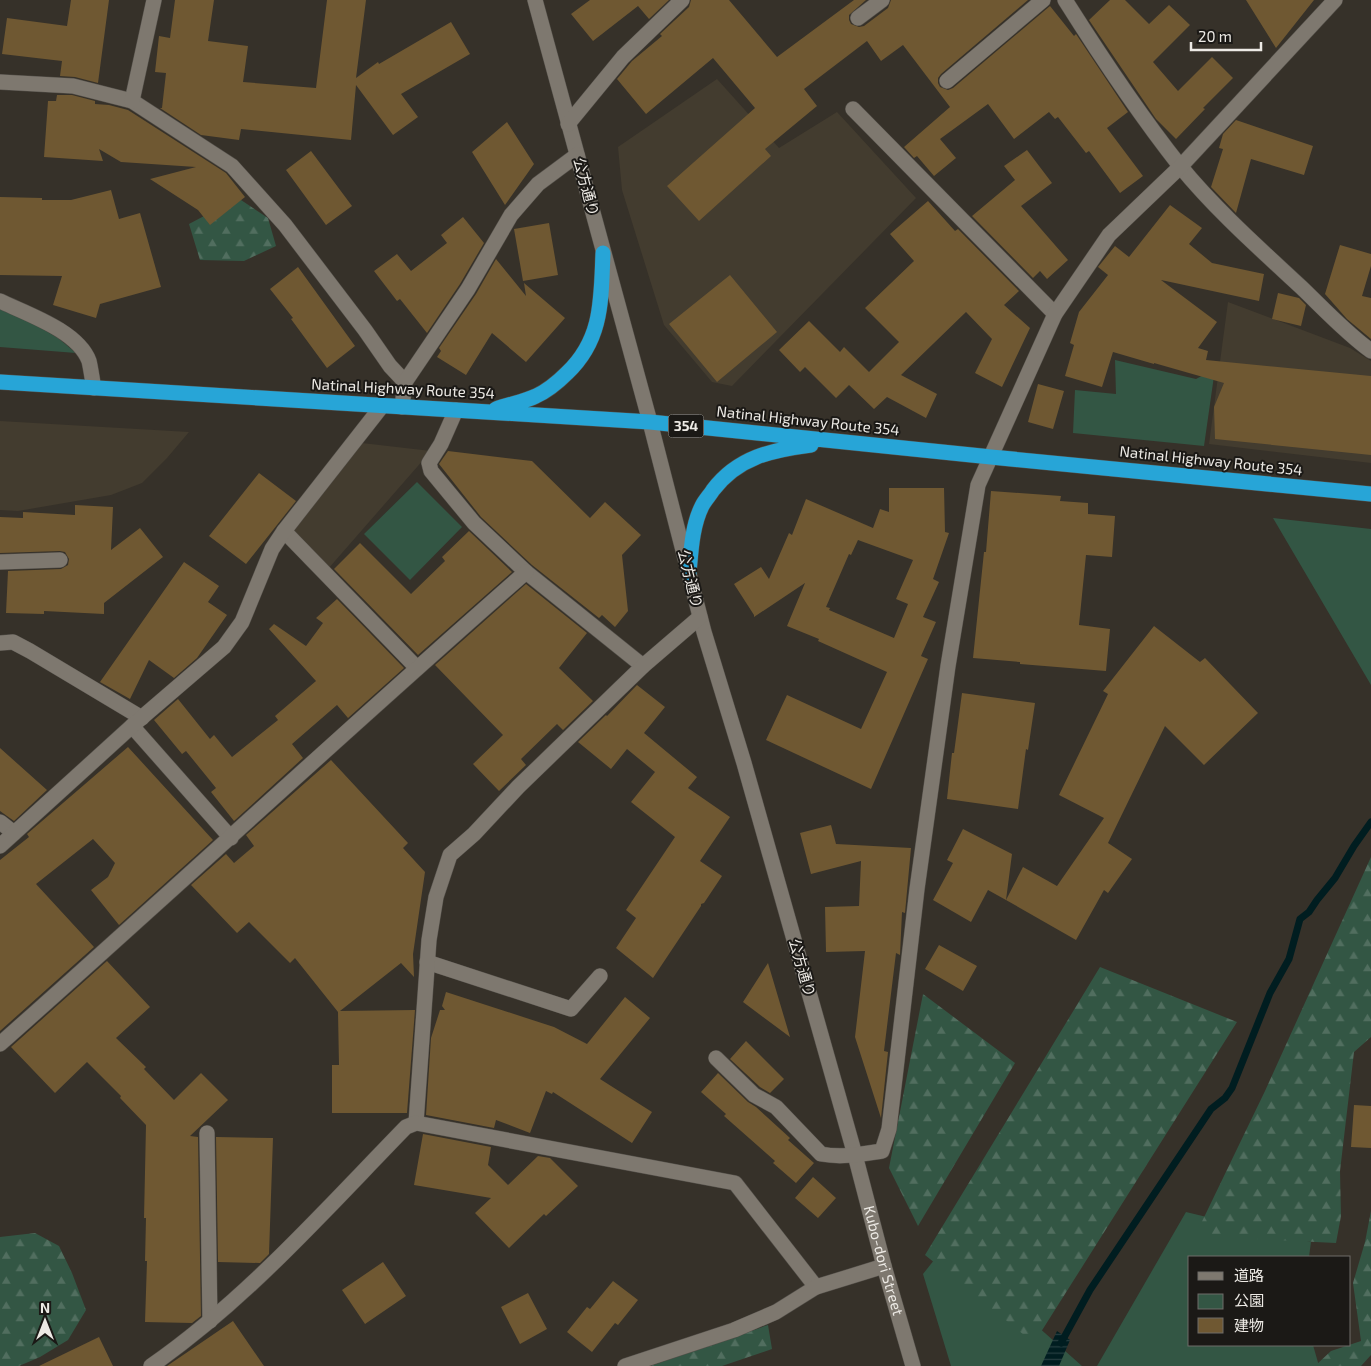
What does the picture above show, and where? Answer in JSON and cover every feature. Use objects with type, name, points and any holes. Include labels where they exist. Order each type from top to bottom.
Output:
[{"type":"highway","points":[[487,411],[536,396],[560,381],[580,362],[594,335],[601,305],[603,253]]},
{"type":"highway","name":"Natinal Highway Route 354","points":[[0,382],[650,422],[990,458],[1371,494]]},
{"type":"highway","points":[[689,574],[693,536],[702,506],[719,482],[746,461],[778,449],[840,442]]},
{"type":"street","points":[[132,101],[154,0]]},
{"type":"street","name":"公方通り","points":[[535,0],[650,422],[700,617],[744,764],[855,1155]]},
{"type":"street","points":[[568,124],[623,57],[682,0]]},
{"type":"street","points":[[858,18],[882,0]]},
{"type":"street","points":[[947,81],[1043,0]]},
{"type":"street","points":[[1065,0],[1110,70],[1181,166],[1233,224],[1316,301],[1351,337],[1371,351]]},
{"type":"street","points":[[716,1058],[754,1095],[776,1106],[822,1154],[831,1156],[855,1155],[882,1151],[889,1129],[917,889],[948,666],[978,485],[1055,314],[1109,236],[1181,166],[1334,0]]},
{"type":"street","points":[[0,82],[73,86],[132,101],[232,166],[285,225],[390,366],[405,382]]},
{"type":"street","points":[[853,109],[1055,314]]},
{"type":"street","points":[[402,407],[405,382],[468,289],[512,215],[538,184],[577,155]]},
{"type":"street","points":[[0,301],[61,331],[73,340],[88,360],[94,388]]},
{"type":"street","points":[[0,846],[137,722],[224,648],[242,622],[272,549],[382,406]]},
{"type":"street","points":[[456,410],[441,444],[429,463],[431,471],[474,523],[526,572],[643,666]]},
{"type":"street","points":[[284,532],[417,668]]},
{"type":"street","points":[[0,562],[60,560]]},
{"type":"street","points":[[0,1044],[526,572]]},
{"type":"street","points":[[416,1123],[429,940],[436,897],[450,855],[474,834],[518,787],[643,666],[700,617]]},
{"type":"street","points":[[0,643],[13,642],[30,651],[137,722],[231,838]]},
{"type":"street","points":[[0,822],[14,833]]},
{"type":"street","points":[[427,962],[571,1009],[600,976]]},
{"type":"street","points":[[151,1366],[210,1321],[287,1249],[406,1127],[416,1123],[735,1183],[816,1287]]},
{"type":"street","points":[[207,1133],[210,1321]]},
{"type":"street","name":"Kubo-dori Street","points":[[855,1155],[913,1366]]},
{"type":"street","points":[[625,1366],[734,1330],[776,1312],[816,1287],[884,1266]]},
{"type":"shaded area","points":[[717,79],[779,148],[837,112],[916,198],[732,386],[712,382],[664,325],[622,190],[618,147]]},
{"type":"shaded area","points":[[1228,302],[1350,348],[1371,361],[1371,463],[1209,444]]},
{"type":"shaded area","points":[[0,421],[189,432],[142,483],[111,495],[18,511],[0,510]]},
{"type":"shaded area","points":[[362,443],[431,451],[328,569],[285,532]]},
{"type":"green space","points":[[238,198],[268,218],[276,246],[244,261],[200,260],[189,224]]},
{"type":"green space","points":[[0,304],[58,338],[76,353],[0,347]]},
{"type":"green space","points":[[1115,360],[1196,379],[1215,369],[1204,446],[1073,433],[1075,390],[1116,394]]},
{"type":"green space","points":[[417,482],[462,527],[410,580],[364,534]]},
{"type":"green space","points":[[1273,518],[1371,529],[1371,685]]},
{"type":"green space","points":[[1371,857],[1371,1037],[1354,1052],[1340,1171],[1341,1216],[1336,1243],[1195,1236],[1265,1091]]},
{"type":"green space","points":[[1100,967],[1237,1022],[1034,1343],[925,1255]]},
{"type":"green space","points":[[923,994],[1015,1063],[918,1226],[889,1168]]},
{"type":"green space","points":[[1371,1211],[1371,1355],[1361,1366],[1315,1366],[1331,1351],[1351,1346],[1361,1341],[1353,1283],[1365,1242]]},
{"type":"green space","points":[[1186,1212],[1311,1242],[1309,1256],[1188,1256],[1188,1346],[1313,1346],[1319,1366],[1097,1366]]},
{"type":"green space","points":[[35,1233],[59,1246],[86,1310],[68,1340],[40,1357],[19,1366],[0,1366],[0,1237]]},
{"type":"green space","points":[[946,1245],[1082,1366],[951,1366],[923,1274]]},
{"type":"green space","points":[[768,1325],[772,1349],[722,1366],[650,1366]]},
{"type":"water","points":[[1057,1331],[1070,1340],[1059,1366],[1041,1366]]},
{"type":"building","points":[[71,0],[109,0],[98,83],[75,77],[60,76],[62,61],[2,54],[7,18],[67,26]]},
{"type":"building","points":[[175,0],[214,0],[208,41],[248,46],[243,82],[316,88],[327,0],[366,0],[356,78],[378,62],[379,64],[451,22],[470,54],[401,94],[418,117],[393,135],[356,85],[351,140],[241,129],[239,140],[201,135],[160,108],[162,108],[166,73],[155,72],[159,36],[170,38]]},
{"type":"building","points":[[590,0],[669,0],[649,19],[638,6],[593,41],[571,14]]},
{"type":"building","points":[[691,0],[729,0],[777,57],[854,0],[866,0],[849,15],[851,24],[859,27],[864,26],[888,8],[891,0],[1028,0],[941,74],[938,78],[938,83],[940,87],[948,90],[953,88],[1050,6],[1074,36],[1076,34],[1128,112],[1107,128],[1143,176],[1120,193],[1089,151],[1086,153],[1058,117],[1055,119],[1049,112],[1014,139],[988,104],[940,139],[956,158],[934,176],[917,156],[914,158],[904,147],[950,107],[903,45],[881,61],[867,41],[804,89],[817,106],[765,149],[771,156],[699,221],[667,186],[755,108],[713,58],[646,114],[617,79],[632,61],[662,36],[660,34],[689,7]]},
{"type":"building","points":[[1110,0],[1125,0],[1149,24],[1169,5],[1190,25],[1153,62],[1178,91],[1212,57],[1233,78],[1176,139],[1156,119],[1089,20]]},
{"type":"building","points":[[1246,0],[1314,0],[1276,48]]},
{"type":"building","points":[[57,95],[72,95],[95,101],[95,104],[109,105],[128,110],[226,173],[245,197],[210,225],[198,210],[150,179],[196,167],[121,162],[99,149],[103,161],[44,157],[48,101],[56,101]]},
{"type":"building","points":[[1236,120],[1313,146],[1304,175],[1251,159],[1236,213],[1211,187],[1223,149],[1219,148],[1223,134]]},
{"type":"building","points":[[507,122],[534,164],[505,205],[472,152]]},
{"type":"building","points":[[1027,150],[1052,183],[1021,206],[1068,260],[1047,279],[1040,271],[1033,278],[972,216],[1015,180],[1004,166]]},
{"type":"building","points":[[311,151],[352,206],[326,225],[286,170]]},
{"type":"building","points":[[111,190],[119,219],[140,213],[161,287],[100,304],[96,318],[53,305],[62,276],[0,275],[0,197],[71,200]]},
{"type":"building","points":[[928,201],[955,231],[958,229],[1019,291],[1004,305],[1030,328],[1002,387],[975,373],[992,339],[966,312],[901,375],[937,394],[926,418],[887,397],[874,409],[849,385],[836,398],[805,367],[800,372],[779,350],[809,321],[840,352],[844,347],[869,372],[899,342],[865,308],[914,261],[890,234]]},
{"type":"building","points":[[1170,205],[1202,228],[1189,244],[1212,263],[1264,274],[1259,301],[1161,280],[1217,322],[1198,348],[1208,351],[1206,360],[1371,376],[1371,455],[1215,439],[1214,407],[1224,383],[1113,352],[1102,387],[1065,376],[1074,345],[1070,343],[1079,312],[1108,275],[1098,267],[1115,246],[1129,257]]},
{"type":"building","points":[[463,217],[484,243],[460,284],[427,333],[400,299],[397,301],[374,271],[397,254],[411,271],[447,243],[441,235]]},
{"type":"building","points":[[549,223],[558,275],[523,281],[514,229]]},
{"type":"building","points":[[1340,245],[1371,254],[1371,266],[1362,296],[1371,298],[1371,339],[1347,319],[1325,294]]},
{"type":"building","points":[[496,259],[526,296],[524,283],[565,318],[526,362],[492,333],[466,375],[437,357],[441,351],[439,348],[476,294]]},
{"type":"building","points":[[298,267],[355,346],[327,368],[291,319],[293,318],[270,289]]},
{"type":"building","points":[[730,275],[777,332],[717,382],[669,324]]},
{"type":"building","points":[[1278,293],[1299,298],[1306,305],[1301,326],[1272,319]]},
{"type":"building","points":[[1038,384],[1064,391],[1053,429],[1028,422]]},
{"type":"building","points":[[448,451],[532,461],[590,518],[605,502],[641,535],[622,555],[628,611],[615,627],[602,615],[599,618],[532,565],[481,517],[439,464]]},
{"type":"building","points":[[259,473],[296,501],[246,564],[209,536]]},
{"type":"building","points":[[889,488],[944,488],[945,532],[949,533],[933,579],[939,582],[923,617],[936,622],[921,656],[928,659],[871,789],[766,740],[787,695],[861,729],[887,672],[818,641],[819,639],[787,626],[805,583],[754,617],[734,584],[761,567],[769,579],[789,533],[792,535],[806,499],[873,528],[880,509],[889,512]],"holes":[[[858,540],[913,560],[896,599],[908,604],[894,638],[826,607],[849,554],[851,555]]]},
{"type":"building","points":[[991,491],[1061,496],[1060,501],[1088,503],[1088,514],[1115,516],[1112,557],[1086,555],[1079,625],[1110,629],[1106,671],[973,658],[984,552],[986,552]]},
{"type":"building","points":[[75,505],[113,507],[111,550],[140,528],[163,557],[104,603],[104,614],[44,611],[44,614],[6,613],[8,571],[61,569],[68,565],[69,559],[65,552],[60,551],[0,553],[0,517],[23,518],[23,512],[75,515]]},
{"type":"building","points":[[469,531],[512,572],[418,655],[334,569],[360,543],[411,594],[445,561],[442,557]]},
{"type":"building","points":[[184,562],[219,586],[208,602],[227,615],[197,658],[174,678],[149,660],[130,699],[100,682]]},
{"type":"building","points":[[526,584],[587,633],[559,668],[593,701],[563,730],[557,724],[521,759],[526,765],[499,791],[473,764],[503,735],[435,665]]},
{"type":"building","points":[[337,599],[404,668],[348,718],[337,705],[292,744],[303,758],[234,821],[211,792],[216,788],[186,751],[182,754],[154,720],[178,699],[210,739],[214,735],[232,757],[278,720],[275,716],[316,681],[269,629],[274,624],[306,646],[323,623],[316,618]]},
{"type":"building","points":[[1154,626],[1200,662],[1205,658],[1258,713],[1204,765],[1165,726],[1108,843],[1132,859],[1108,893],[1104,890],[1076,940],[1006,900],[1023,867],[1057,886],[1104,818],[1059,795],[1108,694],[1103,691]]},
{"type":"building","points":[[637,685],[665,707],[644,733],[697,777],[688,788],[730,817],[700,861],[722,876],[704,903],[701,904],[653,978],[616,948],[636,918],[626,910],[675,837],[631,802],[655,772],[627,749],[611,769],[578,742]]},
{"type":"building","points":[[962,693],[1035,703],[1028,750],[1026,749],[1018,809],[947,799]]},
{"type":"building","points":[[128,747],[213,840],[119,925],[91,890],[108,877],[115,863],[93,839],[36,884],[94,947],[0,1031],[0,860],[29,837],[27,834]]},
{"type":"building","points":[[0,748],[47,790],[14,821],[0,811]]},
{"type":"building","points":[[331,760],[408,843],[403,848],[425,872],[413,954],[414,977],[401,963],[340,1011],[415,1010],[407,1113],[332,1113],[332,1065],[339,1065],[338,1012],[295,958],[290,963],[249,922],[237,933],[191,885],[226,854],[234,863],[254,846],[246,835]]},
{"type":"building","points":[[831,825],[836,844],[911,848],[905,913],[902,912],[900,955],[896,953],[884,1051],[888,1052],[881,1118],[855,1037],[865,951],[826,952],[825,907],[859,906],[861,861],[811,874],[800,833]]},
{"type":"building","points":[[963,829],[1012,854],[1006,900],[988,890],[971,922],[933,900],[953,863],[947,860]]},
{"type":"building","points":[[939,945],[977,966],[963,991],[925,969]]},
{"type":"building","points":[[107,961],[150,1007],[116,1038],[146,1067],[144,1069],[174,1100],[201,1073],[228,1100],[190,1136],[198,1137],[201,1316],[192,1323],[145,1322],[147,1261],[145,1261],[146,1218],[144,1218],[146,1125],[120,1098],[121,1096],[87,1062],[55,1093],[11,1047]]},
{"type":"building","points":[[768,963],[790,1037],[743,1002]]},
{"type":"building","points":[[446,992],[554,1027],[587,1044],[625,997],[650,1018],[600,1079],[652,1112],[632,1143],[553,1092],[552,1094],[546,1091],[530,1133],[496,1120],[494,1128],[426,1115],[431,1038],[440,1010],[445,1010],[442,1006]]},
{"type":"building","points":[[746,1041],[784,1079],[770,1093],[760,1087],[730,1059]]},
{"type":"building","points":[[718,1073],[790,1138],[788,1140],[814,1163],[796,1183],[701,1092]]},
{"type":"building","points":[[1354,1105],[1371,1106],[1371,1148],[1351,1147]]},
{"type":"building","points":[[423,1134],[491,1147],[488,1165],[508,1185],[538,1156],[550,1158],[578,1186],[546,1216],[544,1214],[509,1248],[475,1213],[491,1198],[414,1185]]},
{"type":"building","points":[[216,1137],[273,1138],[269,1254],[260,1263],[218,1262]]},
{"type":"building","points":[[813,1177],[836,1198],[818,1218],[795,1198]]},
{"type":"building","points":[[383,1262],[406,1296],[365,1324],[342,1290]]},
{"type":"building","points":[[613,1281],[638,1300],[618,1325],[615,1323],[592,1352],[567,1332],[587,1307],[590,1309]]},
{"type":"building","points":[[528,1293],[547,1329],[520,1344],[501,1307]]},
{"type":"building","points":[[233,1321],[264,1366],[167,1366]]},
{"type":"building","points":[[99,1337],[113,1366],[39,1366]]},
{"type":"waterway","points":[[1061,1343],[1090,1290],[1211,1109],[1225,1098],[1232,1088],[1270,993],[1289,959],[1300,919],[1309,912],[1335,878],[1371,822]]}]
